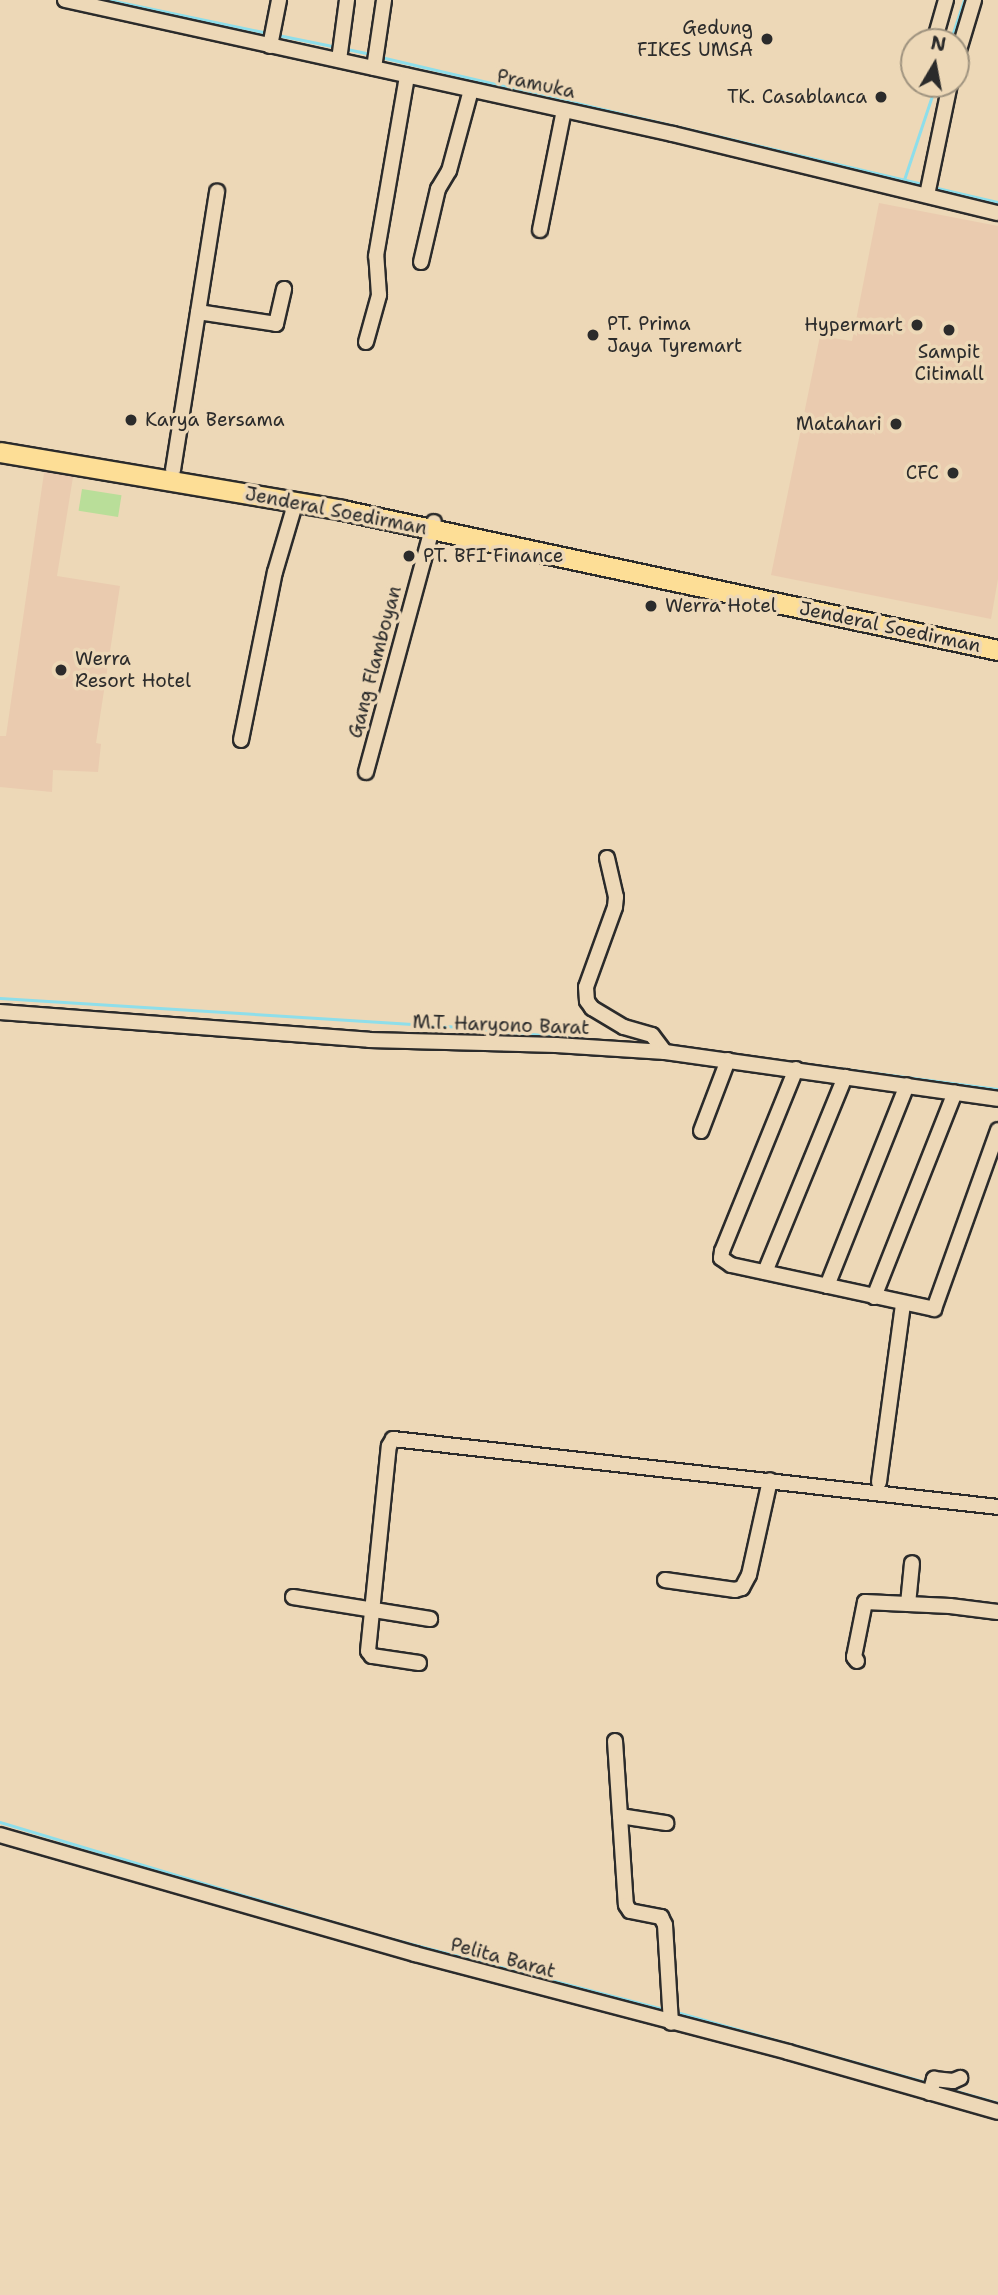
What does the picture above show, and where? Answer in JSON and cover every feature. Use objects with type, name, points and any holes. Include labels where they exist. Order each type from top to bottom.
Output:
[{"type":"highway","name":"Jenderal Soedirman","points":[[0,442],[297,490],[433,525]]},
{"type":"highway","name":"Jenderal Soedirman","points":[[0,452],[433,525],[801,604],[998,650]]},
{"type":"highway","name":"Jenderal Soedirman","points":[[801,604],[998,639]]},
{"type":"street","name":"Pramuka","points":[[65,0],[376,59],[407,76],[929,188],[998,213]]},
{"type":"street","points":[[272,38],[279,0]]},
{"type":"street","points":[[340,52],[347,0]]},
{"type":"street","points":[[376,59],[384,0]]},
{"type":"street","points":[[938,28],[946,0]]},
{"type":"street","points":[[966,28],[974,0]]},
{"type":"street","points":[[366,342],[380,291],[376,256],[407,76]]},
{"type":"street","points":[[421,262],[438,189],[450,172],[471,90]]},
{"type":"street","points":[[929,188],[947,98]]},
{"type":"street","points":[[540,230],[564,110]]},
{"type":"street","points":[[173,470],[217,191]]},
{"type":"street","points":[[198,312],[276,324],[284,289]]},
{"type":"street","points":[[241,740],[275,572],[296,501]]},
{"type":"street","name":"Gang Flamboyan","points":[[366,772],[433,525]]},
{"type":"street","points":[[607,858],[616,897],[586,987],[587,1001],[592,1008],[624,1027],[652,1035],[665,1052]]},
{"type":"street","name":"M.T. Haryono Barat","points":[[0,1012],[369,1040],[556,1045],[665,1052],[998,1099]]},
{"type":"street","points":[[701,1131],[728,1060]]},
{"type":"street","points":[[796,1069],[722,1251],[725,1262],[929,1310],[937,1305],[998,1130]]},
{"type":"street","points":[[765,1272],[845,1077]]},
{"type":"street","points":[[827,1286],[906,1085]]},
{"type":"street","points":[[874,1297],[955,1092]]},
{"type":"street","points":[[879,1482],[903,1304]]},
{"type":"street","points":[[419,1663],[369,1654],[389,1446],[393,1438],[998,1507]]},
{"type":"street","points":[[664,1580],[740,1589],[749,1575],[770,1480]]},
{"type":"street","points":[[908,1604],[912,1563]]},
{"type":"street","points":[[293,1597],[430,1619]]},
{"type":"street","points":[[857,1661],[855,1657],[863,1604],[868,1602],[998,1612]]},
{"type":"street","points":[[615,1741],[626,1908],[657,1915],[665,1925],[671,2023]]},
{"type":"street","points":[[620,1816],[666,1824]]},
{"type":"street","name":"Pelita Barat","points":[[0,1835],[249,1908],[998,2112]]},
{"type":"street","points":[[930,2093],[934,2079],[953,2081],[960,2078]]},
{"type":"shaded area","points":[[879,203],[998,226],[998,579],[991,619],[771,575],[820,336],[852,341]]},
{"type":"shaded area","name":"Werra Resort Hotel","points":[[45,466],[74,471],[57,576],[120,586],[96,743],[101,744],[98,772],[53,770],[52,792],[0,787],[0,736],[6,736]]},
{"type":"green space","points":[[82,489],[122,495],[118,517],[79,511]]},
{"type":"waterway","points":[[110,0],[268,33]]},
{"type":"waterway","points":[[955,28],[964,0]]},
{"type":"waterway","points":[[278,35],[337,47]]},
{"type":"waterway","points":[[347,49],[371,54]]},
{"type":"waterway","points":[[381,57],[923,184]]},
{"type":"waterway","points":[[904,180],[931,98]]},
{"type":"waterway","points":[[933,187],[998,202]]},
{"type":"waterway","points":[[0,998],[447,1026],[642,1044]]},
{"type":"waterway","points":[[739,1055],[998,1089]]},
{"type":"waterway","points":[[0,1822],[381,1936],[664,2009]]},
{"type":"waterway","points":[[680,2013],[929,2083]]},
{"type":"waterway","points":[[942,2087],[998,2103]]},
{"type":"place","name":"Gedung FIKES UMSA","points":[[767,39]]},
{"type":"place","name":"TK. Casablanca","points":[[881,97]]},
{"type":"place","name":"Hypermart","points":[[917,325]]},
{"type":"place","name":"Sampit Citimall","points":[[949,330]]},
{"type":"place","name":"PT. Prima Jaya Tyremart","points":[[593,335]]},
{"type":"place","name":"Karya Bersama","points":[[131,420]]},
{"type":"place","name":"Matahari","points":[[896,424]]},
{"type":"place","name":"CFC","points":[[953,473]]},
{"type":"place","name":"PT. BFI Finance","points":[[409,556]]},
{"type":"place","name":"Werra Hotel","points":[[651,606]]},
{"type":"place","name":"Werra Resort Hotel","points":[[61,670]]}]
